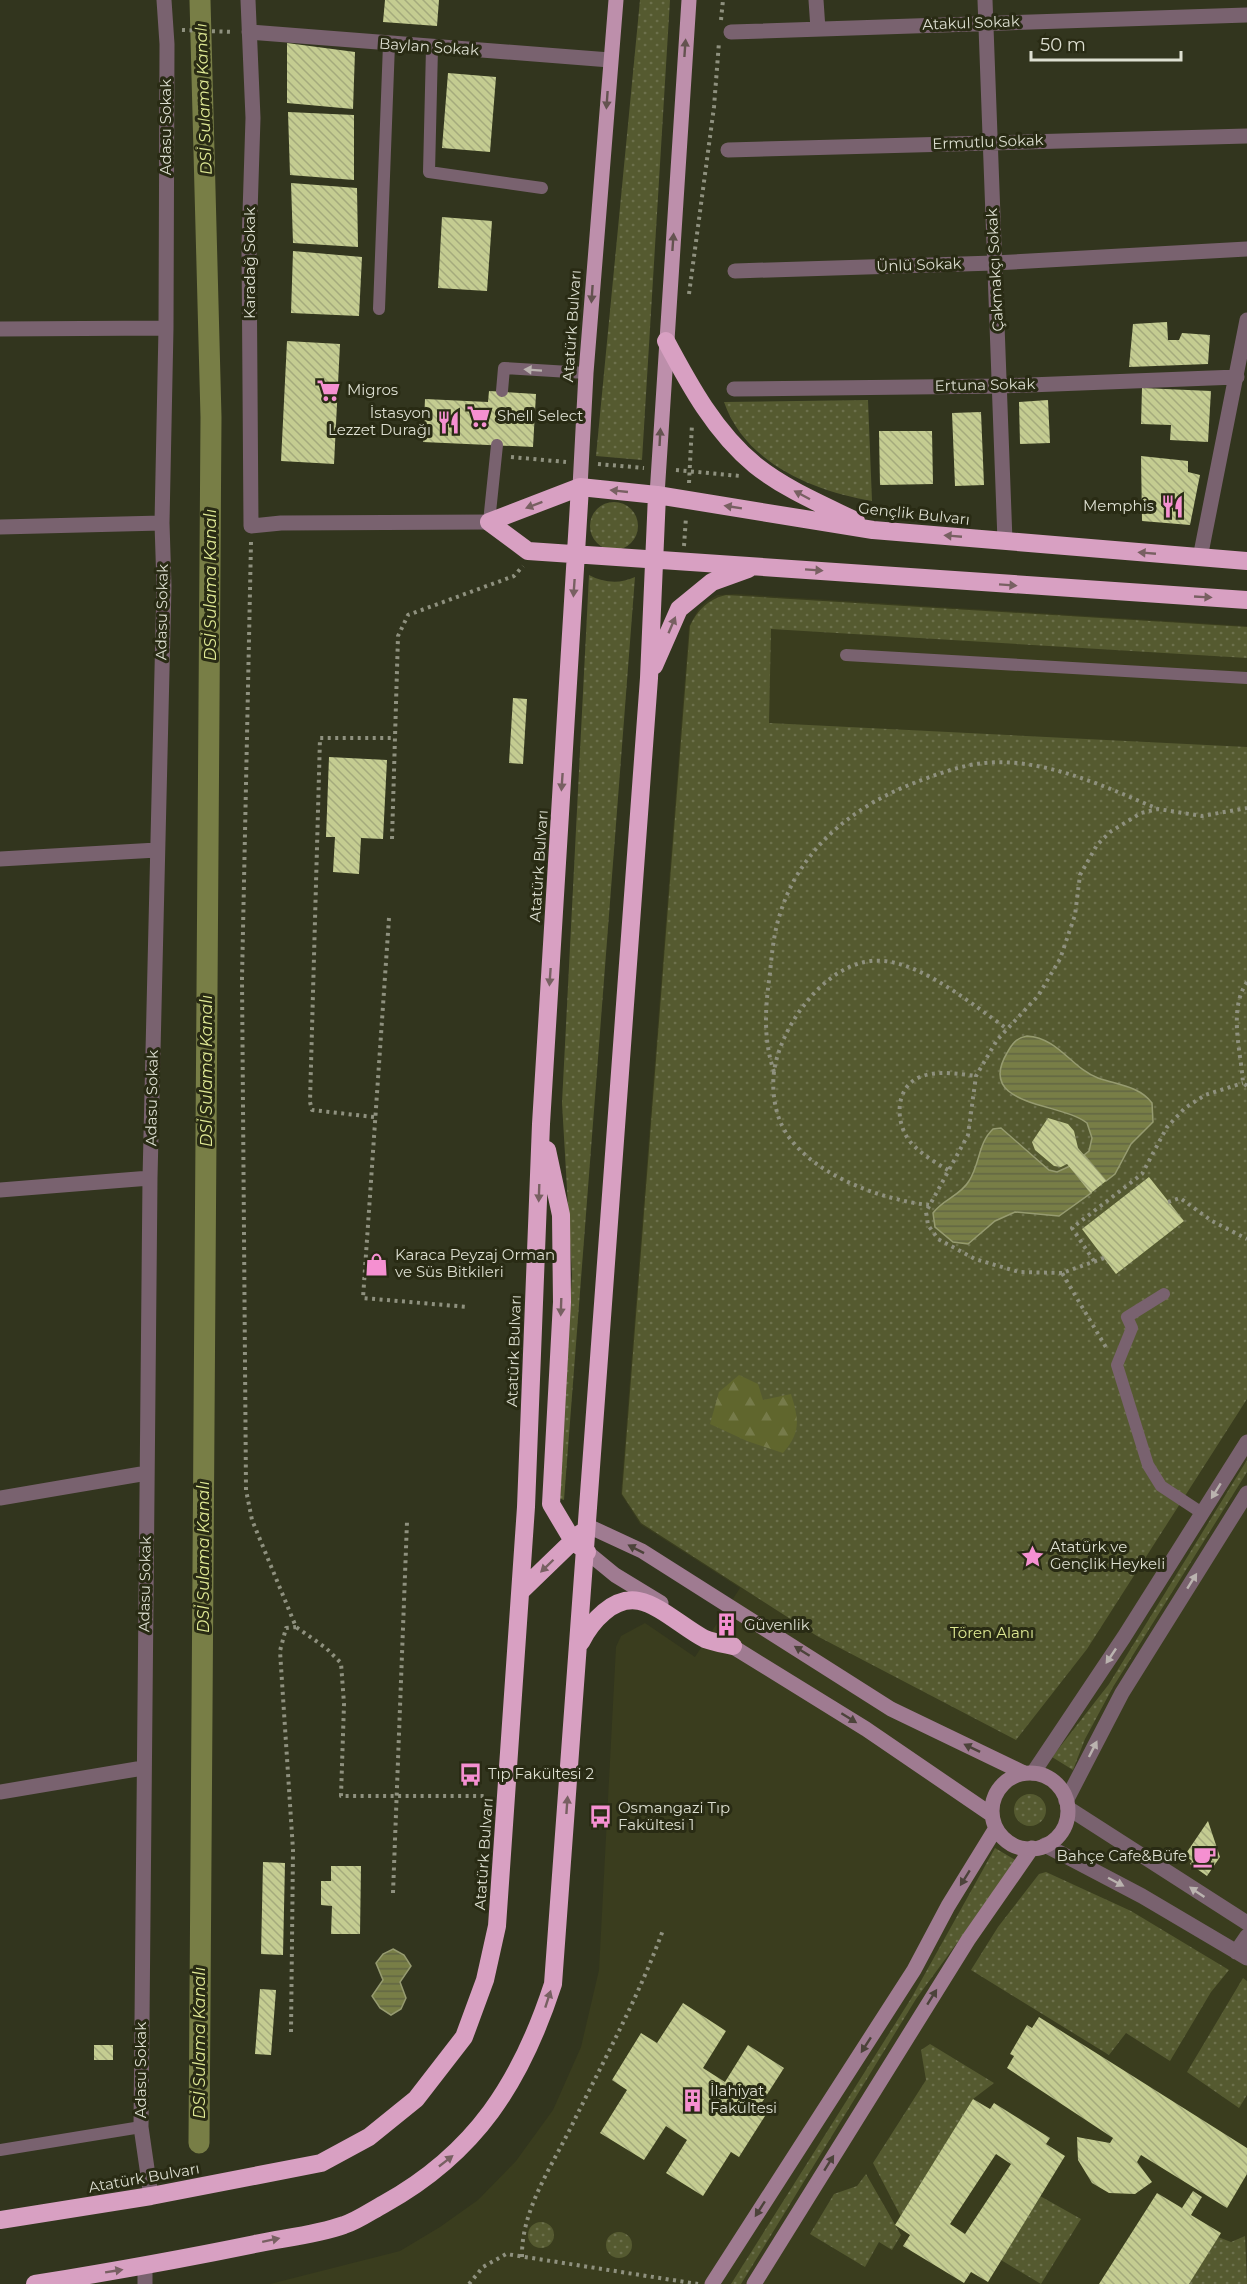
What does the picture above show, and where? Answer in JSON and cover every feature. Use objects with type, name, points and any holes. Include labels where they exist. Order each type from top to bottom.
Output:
[{"type":"highway","points":[[666,341],[694,392],[730,441],[754,464],[785,485],[873,530]]},
{"type":"highway","points":[[489,522],[580,488]]},
{"type":"highway","name":"Gençlik Bulvarı","points":[[580,488],[657,495],[873,530],[1247,561]]},
{"type":"highway","name":"Atatürk Bulvarı","points":[[0,2220],[151,2196],[321,2163],[369,2137],[416,2099],[464,2037],[485,1980],[497,1926],[521,1591],[541,1124],[580,488]]},
{"type":"highway","points":[[35,2284],[145,2275],[344,2225],[398,2196],[451,2159],[485,2121],[516,2076],[537,2032],[553,1984],[579,1646],[580,1546],[588,1526],[649,678],[657,495]]},
{"type":"highway","points":[[489,522],[528,551],[1247,600]]},
{"type":"highway","points":[[649,678],[679,609],[712,582],[755,566]]},
{"type":"highway","points":[[541,1124],[561,1215],[562,1302],[551,1504],[580,1546]]},
{"type":"highway","points":[[521,1591],[580,1546]]},
{"type":"highway","points":[[579,1646],[589,1626],[604,1612],[619,1604],[639,1601],[706,1639],[733,1646]]},
{"type":"main road","name":"Atatürk Bulvarı","points":[[580,488],[586,373],[616,0]]},
{"type":"main road","points":[[657,495],[689,0]]},
{"type":"street","name":"Adasu Sokak","points":[[151,2196],[141,2127],[143,1768],[150,1178],[164,586],[162,523],[166,328],[164,0]]},
{"type":"street","name":"Karadağ Sokak","points":[[248,0],[253,118],[249,245],[251,526]]},
{"type":"street","points":[[816,0],[818,29]]},
{"type":"street","name":"Çakmakçı Sokak","points":[[985,0],[1005,541]]},
{"type":"street","name":"Atakul Sokak","points":[[724,30],[1247,15]]},
{"type":"street","name":"Baylan Sokak","points":[[249,32],[389,45],[610,60]]},
{"type":"street","name":"Ermutlu Sokak","points":[[728,150],[990,141],[1247,136]]},
{"type":"street","name":"Ünlü Sokak","points":[[735,271],[994,263],[1247,249]]},
{"type":"street","points":[[1200,558],[1246,325]]},
{"type":"street","points":[[0,329],[166,328]]},
{"type":"street","name":"Ertuna Sokak","points":[[734,389],[1001,386],[1237,377]]},
{"type":"street","points":[[251,526],[281,523],[489,522]]},
{"type":"street","points":[[0,527],[162,523]]},
{"type":"street","points":[[0,859],[156,850]]},
{"type":"street","points":[[0,1190],[150,1178]]},
{"type":"street","points":[[712,2284],[914,1970],[994,1821],[993,1800],[1000,1788],[1011,1778],[1029,1773],[1247,1442]]},
{"type":"street","points":[[0,1498],[147,1473]]},
{"type":"street","points":[[754,2284],[968,1940],[1039,1847],[1062,1830],[1067,1805],[1122,1693],[1247,1492]]},
{"type":"street","points":[[588,1526],[642,1551],[891,1708],[1029,1773],[1042,1775],[1058,1785],[1067,1805],[1247,1923]]},
{"type":"street","points":[[580,1546],[615,1575],[866,1728],[994,1821],[1008,1842],[1039,1847],[1142,1896],[1242,1955],[1247,1936]]},
{"type":"street","points":[[0,1792],[143,1768]]},
{"type":"lane","points":[[379,309],[389,45]]},
{"type":"lane","points":[[432,48],[429,172],[542,188]]},
{"type":"lane","points":[[502,392],[504,368],[586,373]]},
{"type":"lane","points":[[489,522],[496,451]]},
{"type":"lane","points":[[846,655],[1247,678]]},
{"type":"lane","points":[[1164,1294],[1127,1317],[1132,1328],[1117,1365],[1154,1476],[1172,1495],[1202,1513]]},
{"type":"lane","points":[[0,2150],[141,2127]]},
{"type":"path","points":[[689,299],[724,30],[723,0]]},
{"type":"path","points":[[187,31],[218,31]]},
{"type":"path","points":[[496,451],[582,463],[747,476],[754,464]]},
{"type":"path","points":[[251,526],[242,978],[246,1490],[252,1520],[296,1627],[326,1648],[341,1663],[344,1704],[341,1796],[506,1796]]},
{"type":"path","points":[[392,839],[398,636],[408,615],[514,576],[522,570],[528,551]]},
{"type":"path","points":[[374,1117],[321,1113],[312,1110],[310,1102],[320,738],[395,738]]},
{"type":"path","points":[[774,1072],[766,1048],[764,1023],[774,936],[780,911],[789,889],[816,848],[853,814],[906,786],[984,763],[1009,764],[1064,772],[1158,809],[1202,816],[1247,807]]},
{"type":"path","points":[[1104,1258],[1062,1273],[1019,1272],[956,1250],[938,1239],[928,1225],[926,1212],[968,1135],[976,1076],[1006,1028],[1038,996],[1060,959],[1075,915],[1080,876],[1097,845],[1126,820],[1158,809]]},
{"type":"path","points":[[389,918],[363,1298],[468,1307]]},
{"type":"path","points":[[929,1205],[875,1193],[813,1161],[792,1143],[780,1122],[773,1096],[774,1072],[785,1038],[810,996],[830,979],[852,966],[882,960],[904,965],[955,992],[1006,1028]]},
{"type":"path","points":[[1094,1261],[1072,1228],[1142,1173],[1167,1127],[1185,1108],[1205,1095],[1245,1084],[1237,1031],[1239,1008],[1247,981]]},
{"type":"path","points":[[948,1170],[911,1144],[902,1127],[899,1113],[900,1100],[906,1088],[919,1077],[960,1074],[976,1076]]},
{"type":"path","points":[[1168,1202],[1180,1198],[1212,1221],[1247,1239]]},
{"type":"path","points":[[1062,1273],[1117,1365]]},
{"type":"path","points":[[393,1893],[407,1522]]},
{"type":"path","points":[[291,2032],[293,1850],[280,1651],[286,1628],[296,1627]]},
{"type":"path","points":[[522,2257],[522,2240],[542,2184],[647,1975],[663,1930]]},
{"type":"path","points":[[469,2284],[483,2267],[506,2254],[700,2284]]},
{"type":"shaded area","points":[[736,594],[1247,626],[1247,2284],[270,2284],[400,2251],[440,2227],[478,2200],[516,2161],[553,2110],[581,2047],[599,1970],[616,1647],[621,1636],[645,1623],[695,1657],[740,1588],[640,1524],[621,1494],[689,626],[699,608],[707,601],[717,595]]},
{"type":"shaded area","points":[[1027,1036],[1048,1042],[1080,1068],[1098,1078],[1134,1089],[1152,1103],[1153,1122],[1131,1144],[1115,1174],[1106,1181],[1084,1155],[1089,1151],[1092,1138],[1087,1123],[1075,1116],[1025,1100],[1011,1093],[1002,1084],[1000,1071],[1007,1053],[1015,1042]]},
{"type":"shaded area","points":[[1001,1128],[1049,1170],[1057,1172],[1070,1166],[1091,1193],[1059,1216],[1015,1212],[995,1221],[968,1244],[953,1242],[935,1227],[933,1213],[965,1186],[973,1174],[984,1141],[993,1129]]},
{"type":"shaded area","points":[[393,1949],[404,1955],[411,1966],[400,1982],[406,1998],[401,2009],[391,2015],[380,2008],[372,1996],[383,1980],[376,1963],[383,1954]]},
{"type":"green space","points":[[640,0],[670,0],[642,460],[596,456]]},
{"type":"green space","points":[[868,400],[872,501],[827,490],[784,471],[748,442],[734,423],[724,402]]},
{"type":"green space","points":[[614,502],[631,509],[638,526],[631,543],[614,550],[597,543],[590,526],[597,509]]},
{"type":"green space","points":[[589,575],[612,582],[635,577],[564,1500],[558,1498],[572,1275],[562,1103]]},
{"type":"green space","name":"Tören Alanı","points":[[726,595],[1247,627],[1247,658],[771,629],[769,723],[1247,747],[1247,1399],[1087,1649],[1016,1740],[817,1636],[641,1523],[622,1494],[690,626],[704,606]]},
{"type":"green space","points":[[739,1375],[758,1384],[763,1400],[791,1394],[797,1425],[793,1439],[783,1453],[747,1441],[710,1424],[719,1392]]},
{"type":"green space","points":[[1247,1460],[1247,1472],[1113,1687],[1085,1739],[1073,1770],[1052,1757],[1109,1684]]},
{"type":"green space","points":[[1030,1794],[1041,1799],[1046,1810],[1041,1821],[1030,1826],[1019,1821],[1014,1810],[1019,1799]]},
{"type":"green space","points":[[995,1848],[1017,1861],[916,1999],[741,2284],[731,2284],[912,1997]]},
{"type":"green space","points":[[1046,1872],[1131,1911],[1229,1970],[1211,1992],[1170,2061],[1126,2033],[1109,2055],[971,1970],[998,1927],[1039,1874]]},
{"type":"green space","points":[[1243,1978],[1247,1981],[1247,2095],[1239,2108],[1187,2072]]},
{"type":"green space","points":[[930,2044],[994,2083],[973,2099],[901,2217],[873,2163],[926,2080],[921,2050]]},
{"type":"green space","points":[[866,2174],[901,2235],[892,2250],[879,2242],[865,2267],[810,2234],[834,2194],[857,2186]]},
{"type":"green space","points":[[1040,2196],[1081,2219],[1041,2284],[1001,2260]]},
{"type":"green space","points":[[541,2222],[550,2226],[554,2235],[550,2244],[541,2248],[532,2244],[528,2235],[532,2226]]},
{"type":"green space","points":[[619,2232],[628,2236],[632,2245],[628,2254],[619,2258],[610,2254],[606,2245],[610,2236]]},
{"type":"green space","points":[[1245,2236],[1247,2284],[1189,2284],[1218,2237],[1231,2242]]},
{"type":"building","points":[[385,0],[439,0],[437,26],[383,22]]},
{"type":"building","points":[[287,43],[355,52],[353,109],[287,103]]},
{"type":"building","points":[[448,73],[496,77],[490,152],[442,148]]},
{"type":"building","points":[[288,112],[354,115],[354,180],[290,175]]},
{"type":"building","points":[[291,183],[357,188],[358,247],[293,243]]},
{"type":"building","points":[[442,217],[492,221],[487,291],[438,288]]},
{"type":"building","points":[[293,251],[362,257],[359,316],[291,313]]},
{"type":"building","points":[[1167,322],[1168,340],[1179,340],[1182,333],[1210,335],[1208,364],[1129,367],[1133,324]]},
{"type":"building","points":[[287,341],[340,344],[334,464],[281,461]]},
{"type":"building","points":[[1142,388],[1211,391],[1208,442],[1170,440],[1171,425],[1141,424]]},
{"type":"building","points":[[489,391],[536,394],[533,447],[423,442],[425,399],[488,402]]},
{"type":"building","points":[[1048,400],[1050,443],[1020,444],[1019,402]]},
{"type":"building","points":[[981,412],[984,485],[955,486],[952,413]]},
{"type":"building","points":[[879,431],[932,431],[933,484],[880,485]]},
{"type":"building","points":[[1141,456],[1188,461],[1188,472],[1200,475],[1190,525],[1142,521]]},
{"type":"building","points":[[513,698],[527,699],[523,764],[509,763]]},
{"type":"building","points":[[329,757],[387,760],[383,839],[361,838],[359,874],[333,872],[335,837],[326,837]]},
{"type":"building","points":[[1048,1118],[1068,1124],[1074,1131],[1078,1148],[1106,1181],[1091,1193],[1067,1164],[1061,1167],[1054,1166],[1035,1150],[1032,1142]]},
{"type":"building","points":[[1149,1177],[1184,1221],[1116,1274],[1082,1229]]},
{"type":"building","name":"Güvenlik","points":[[725,1615],[735,1622],[727,1635],[717,1628]]},
{"type":"building","points":[[1208,1821],[1220,1857],[1207,1876],[1190,1864],[1192,1861],[1185,1855]]},
{"type":"building","points":[[263,1862],[285,1863],[283,1955],[261,1954]]},
{"type":"building","points":[[331,1866],[361,1866],[360,1934],[331,1934],[332,1906],[321,1905],[321,1881],[331,1881]]},
{"type":"building","points":[[260,1989],[276,1990],[271,2055],[255,2054]]},
{"type":"building","name":"İlahiyat Fakültesi","points":[[683,2003],[726,2031],[703,2068],[725,2082],[748,2045],[784,2068],[757,2110],[765,2116],[739,2157],[731,2152],[703,2196],[666,2173],[687,2140],[666,2126],[644,2160],[600,2133],[627,2090],[612,2080],[641,2033],[657,2043]]},
{"type":"building","points":[[1039,2017],[1247,2148],[1247,2174],[1227,2208],[1141,2155],[1137,2162],[1152,2182],[1135,2194],[1109,2193],[1092,2183],[1078,2160],[1077,2137],[1110,2143],[1113,2138],[1007,2068],[1014,2056],[1010,2054],[1027,2025],[1032,2028]]},
{"type":"building","points":[[94,2045],[113,2045],[113,2060],[94,2060]]},
{"type":"building","points":[[973,2099],[990,2109],[994,2103],[1050,2138],[1046,2144],[1065,2156],[988,2282],[971,2272],[964,2283],[903,2246],[910,2235],[895,2225]],"holes":[[[996,2154],[1011,2164],[965,2234],[950,2224]]]},
{"type":"building","points":[[1193,2191],[1202,2197],[1191,2215],[1221,2233],[1189,2284],[1099,2284],[1157,2193],[1182,2208]]},
{"type":"waterway","name":"DSİ Sulama Kanalı","points":[[199,2143],[211,417],[200,0]]},
{"type":"place","name":"Migros","points":[[329,390]]},
{"type":"place","name":"Shell Select","points":[[479,416]]},
{"type":"place","name":"İstasyon Lezzet Durağı","points":[[449,422]]},
{"type":"place","name":"Memphis","points":[[1172,506]]},
{"type":"place","name":"Karaca Peyzaj Orman ve Süs Bitkileri","points":[[377,1264]]},
{"type":"place","name":"Atatürk ve Gençlik Heykeli","points":[[1032,1556]]},
{"type":"place","name":"Güvenlik","points":[[726,1625]]},
{"type":"place","name":"Tıp Fakültesi 2","points":[[470,1774]]},
{"type":"place","name":"Osmangazi Tıp Fakültesi 1","points":[[600,1817]]},
{"type":"place","name":"Bahçe Cafe&Büfe","points":[[1205,1856]]},
{"type":"place","name":"İlahiyat Fakültesi","points":[[692,2100]]}]
